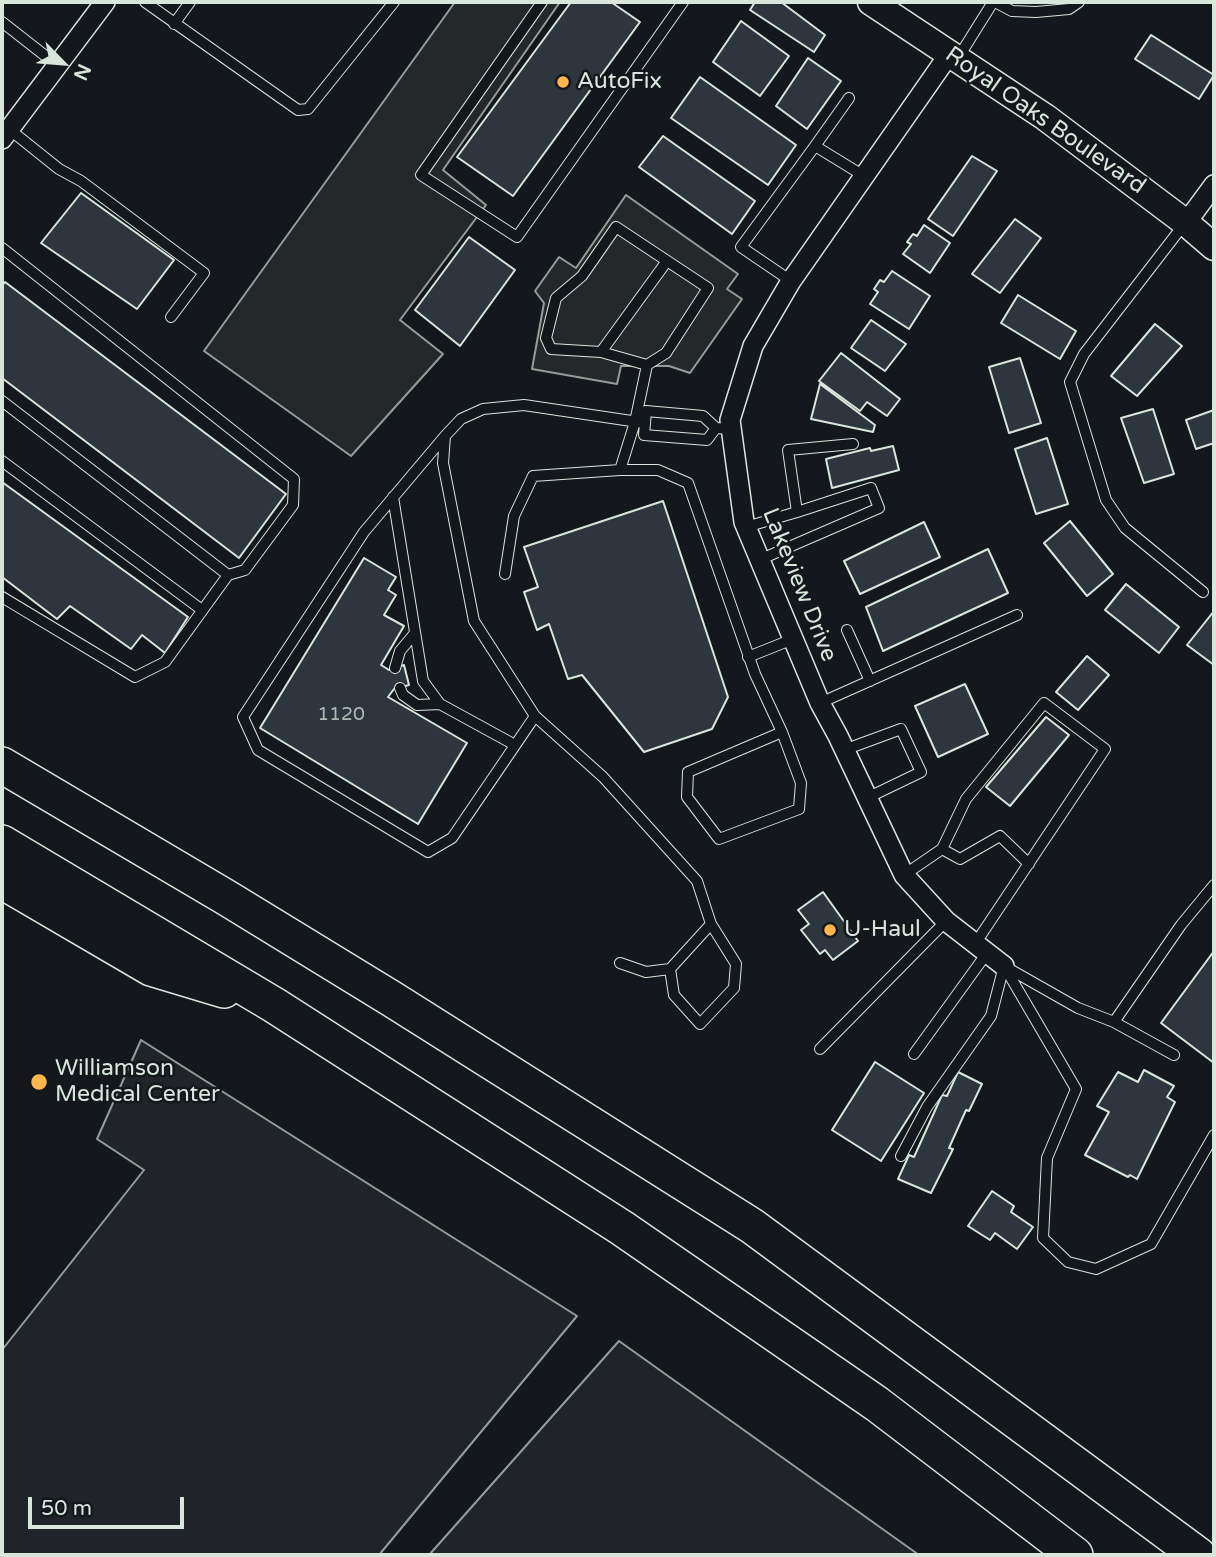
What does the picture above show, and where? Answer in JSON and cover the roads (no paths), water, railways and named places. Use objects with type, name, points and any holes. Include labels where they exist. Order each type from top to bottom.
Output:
[{"type":"highway","points":[[2,742],[40,764],[227,898]]},
{"type":"highway","points":[[2,765],[227,898],[752,1226],[1198,1555]]},
{"type":"highway","points":[[2,843],[274,1005],[622,1228],[877,1404],[1075,1555]]},
{"type":"highway","points":[[2,881],[151,968],[274,1005]]},
{"type":"main road","name":"Royal Oaks Boulevard","points":[[871,2],[1045,117],[1214,247]]},
{"type":"street","points":[[6,134],[105,2]]},
{"type":"street","name":"Lakeview Drive","points":[[953,56],[864,176],[791,281],[752,346],[730,420],[724,428],[746,527],[820,704],[904,875],[946,921],[1004,966]]},
{"type":"street","points":[[1186,223],[1214,185]]},
{"type":"lane","points":[[145,2],[298,110],[308,109],[394,2]]},
{"type":"lane","points":[[174,24],[190,2]]},
{"type":"lane","points":[[542,2],[421,175],[517,237],[683,2]]},
{"type":"lane","points":[[953,56],[994,2],[1012,11],[1036,12],[1069,9],[1079,2]]},
{"type":"lane","points":[[2,22],[57,65]]},
{"type":"lane","points":[[791,281],[741,247],[849,98]]},
{"type":"lane","points":[[6,134],[81,181],[204,272],[171,317]]},
{"type":"lane","points":[[815,146],[864,176]]},
{"type":"lane","points":[[1186,223],[1084,354],[1070,382],[1106,500],[1125,528],[1203,592]]},
{"type":"lane","points":[[616,227],[708,288],[666,353],[647,365],[601,352],[551,349],[546,338],[556,298],[582,276],[616,227]]},
{"type":"lane","points":[[2,248],[294,479],[293,505],[245,570],[228,575],[165,662],[135,677],[2,597]]},
{"type":"lane","points":[[601,352],[667,261]]},
{"type":"lane","points":[[620,470],[640,422],[646,411],[703,416],[724,428],[707,440],[645,435],[640,422],[647,365]]},
{"type":"lane","points":[[2,401],[228,575]]},
{"type":"lane","points":[[535,716],[452,838],[428,852],[258,750],[243,717],[364,532],[461,419],[483,409],[524,405],[640,422]]},
{"type":"lane","points":[[445,436],[443,463],[474,621],[535,716],[603,776],[697,881],[711,924],[736,964],[734,988],[700,1024],[674,995],[670,969]]},
{"type":"lane","points":[[797,512],[788,450],[853,444]]},
{"type":"lane","points":[[2,461],[202,610]]},
{"type":"lane","points":[[505,574],[514,516],[533,476],[657,470],[688,483],[748,657],[782,732],[801,783],[799,809],[719,839],[687,797],[688,772],[782,732]]},
{"type":"lane","points":[[746,527],[871,488],[879,508],[760,560]]},
{"type":"lane","points":[[393,497],[423,681],[440,704],[515,745]]},
{"type":"lane","points":[[820,704],[1017,615]]},
{"type":"lane","points":[[846,630],[870,681]]},
{"type":"lane","points":[[394,668],[400,652],[415,633]]},
{"type":"lane","points":[[748,657],[793,639]]},
{"type":"lane","points":[[400,688],[403,695],[417,705],[440,704]]},
{"type":"lane","points":[[904,875],[942,849],[966,799],[1044,703],[1105,748],[1029,864],[981,948],[914,1054]]},
{"type":"lane","points":[[844,750],[901,729],[921,772],[867,798]]},
{"type":"lane","points":[[942,849],[960,859],[1000,836],[1029,864]]},
{"type":"lane","points":[[1114,1022],[1181,925],[1214,885]]},
{"type":"lane","points":[[820,1049],[946,921]]},
{"type":"lane","points":[[620,963],[646,972],[670,969],[711,924]]},
{"type":"lane","points":[[1004,966],[1079,1008],[1114,1022],[1174,1055]]},
{"type":"lane","points":[[1004,966],[1076,1089],[1047,1158],[1043,1238],[1068,1262],[1096,1269],[1151,1244],[1214,1135]]},
{"type":"lane","points":[[901,1156],[927,1107],[991,1016],[1004,966]]},
{"type":"place","name":"AutoFix","points":[[563,82]]},
{"type":"place","name":"U-Haul","points":[[830,930]]},
{"type":"place","name":"Williamson Medical Center","points":[[39,1082]]}]
